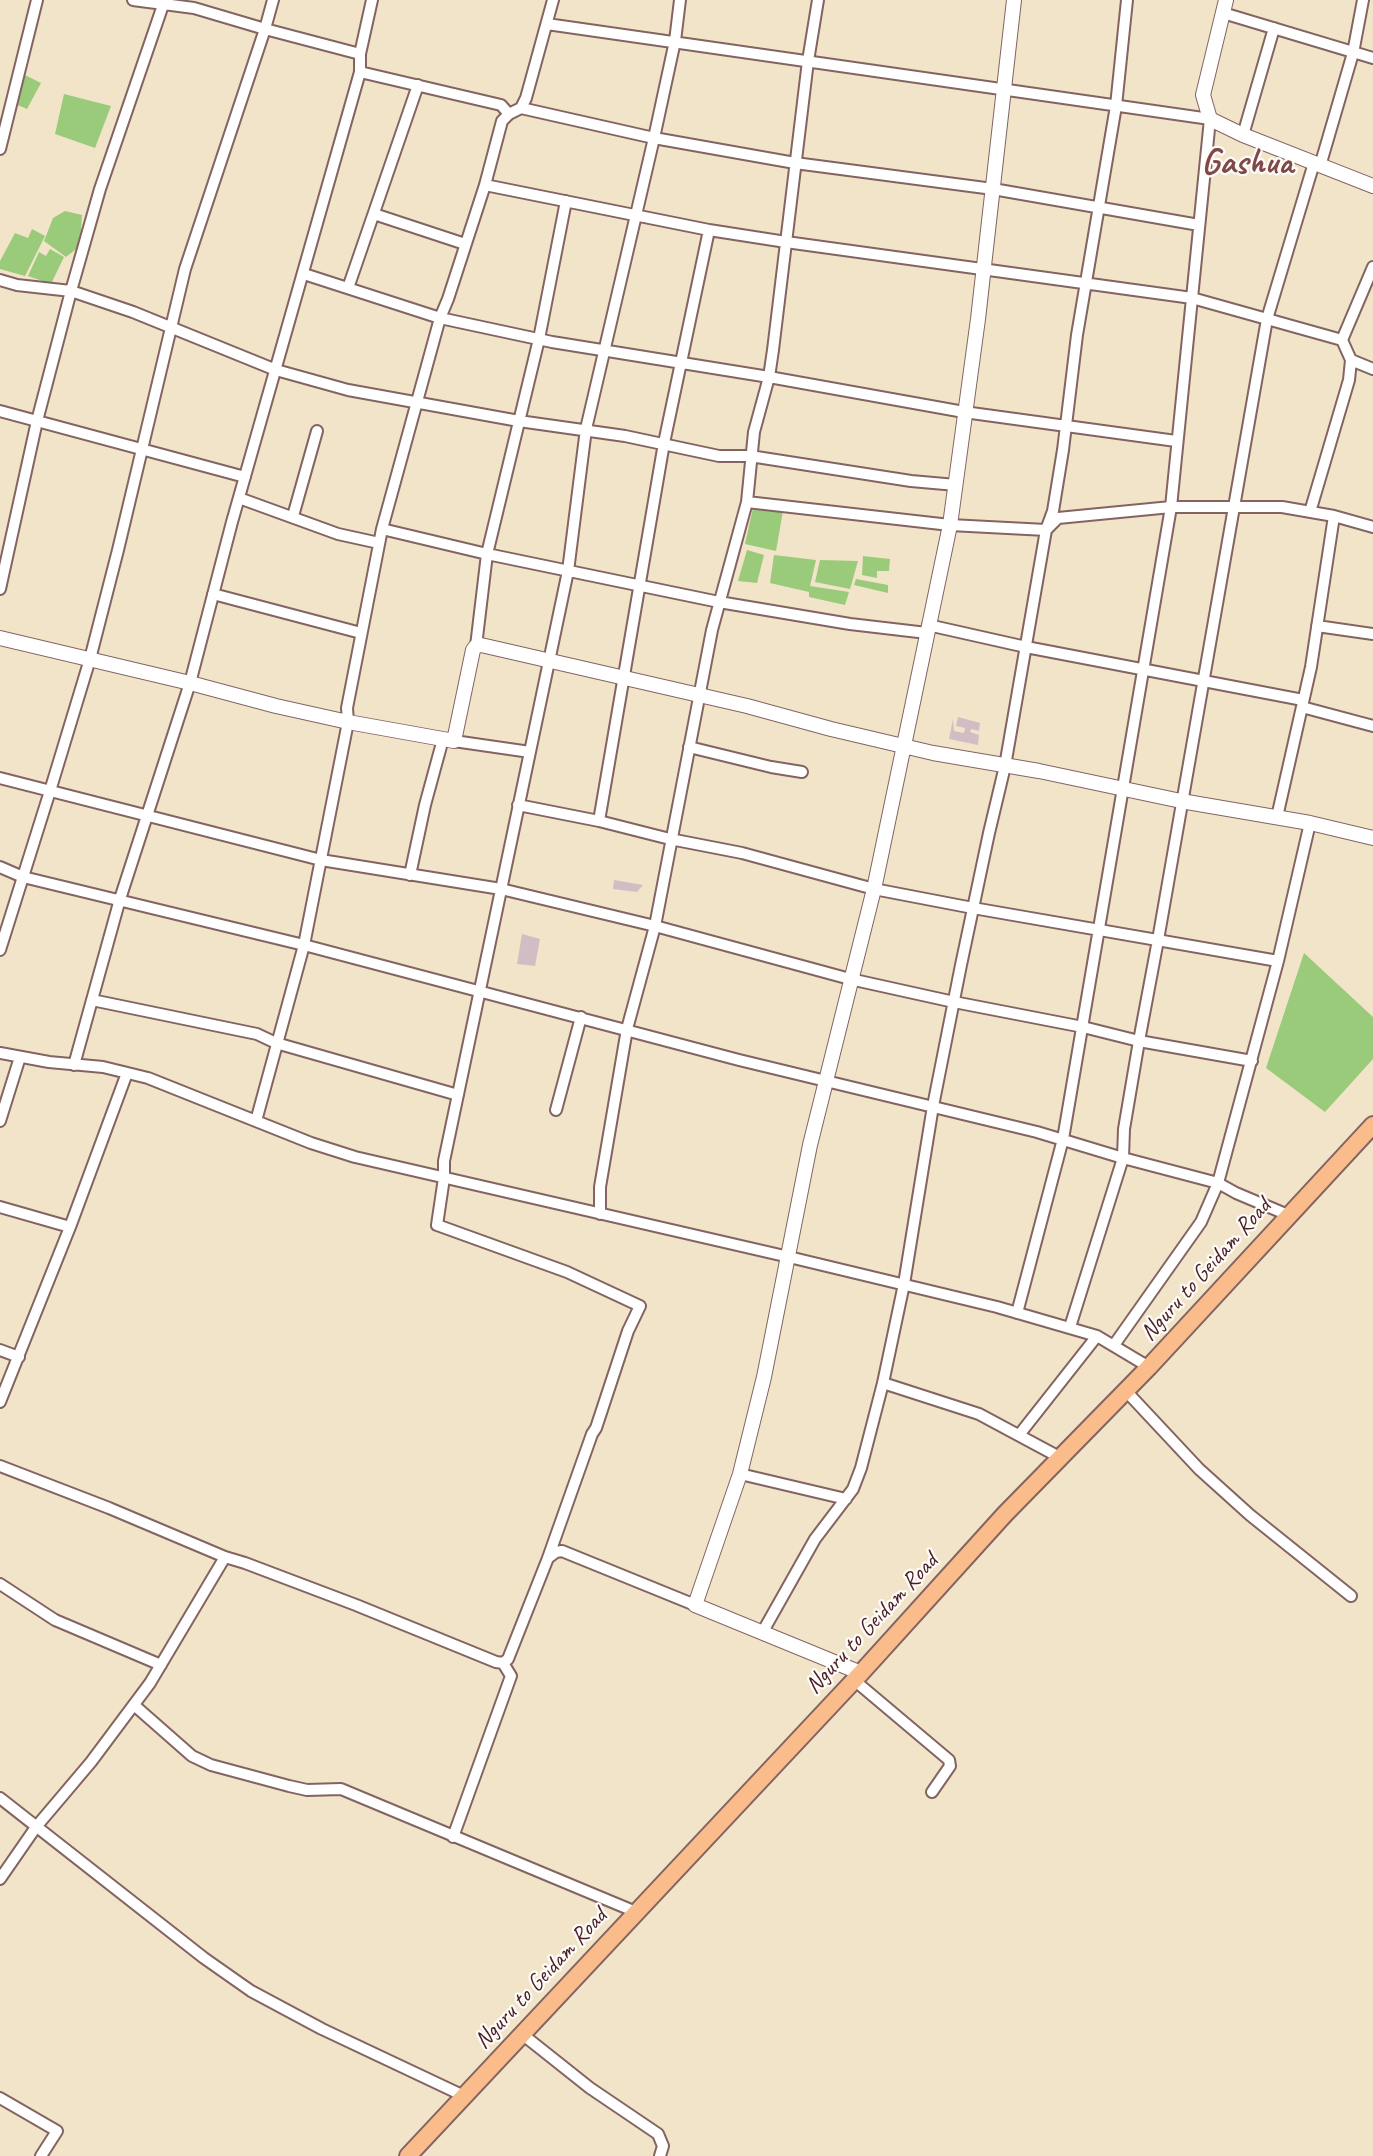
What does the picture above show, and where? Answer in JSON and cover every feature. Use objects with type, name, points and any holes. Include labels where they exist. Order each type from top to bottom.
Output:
[{"type":"main road","name":"Nguru to Geidam Road","points":[[408,2156],[857,1677],[1005,1514],[1149,1367],[1373,1125]]},
{"type":"street","points":[[0,148],[37,0]]},
{"type":"street","points":[[133,0],[164,5],[195,4],[266,29],[360,54]]},
{"type":"street","points":[[0,950],[90,659],[185,269],[266,29],[273,0]]},
{"type":"street","points":[[74,1065],[120,900],[190,683],[239,498],[360,72],[360,54],[372,0]]},
{"type":"street","points":[[256,1121],[304,945],[348,722],[347,708],[382,529],[440,318],[485,185],[502,121],[520,108],[526,98],[553,0]]},
{"type":"street","points":[[0,1466],[110,1508],[225,1557],[356,1605],[496,1662],[503,1663],[508,1659],[549,1557],[596,1428],[628,1330],[640,1306],[567,1272],[437,1225],[444,1178],[444,1161],[568,571],[586,429],[654,138],[675,41],[680,0]]},
{"type":"street","points":[[600,1214],[600,1187],[627,1029],[655,926],[670,839],[719,602],[747,502],[753,432],[769,377],[808,61],[818,0]]},
{"type":"street","points":[[695,1605],[740,1474],[764,1377],[810,1145],[874,888],[950,525],[993,189],[1014,0]]},
{"type":"street","points":[[762,1633],[815,1539],[853,1489],[861,1468],[883,1383],[904,1284],[933,1106],[973,908],[1005,766],[1046,530],[1053,511],[1086,284],[1116,106],[1127,0]]},
{"type":"street","points":[[1070,1327],[1123,1158],[1124,1129],[1139,1041],[1267,319],[1353,53],[1363,0]]},
{"type":"street","points":[[0,588],[37,422],[71,291],[100,189],[164,5]]},
{"type":"street","points":[[1017,1313],[1063,1140],[1101,929],[1171,507],[1210,119],[1203,94],[1224,6],[1274,28],[1373,58]]},
{"type":"street","points":[[547,24],[1210,119],[1243,135],[1373,186]]},
{"type":"street","points":[[1243,135],[1274,28]]},
{"type":"street","points":[[360,72],[501,105],[509,114]]},
{"type":"street","points":[[348,288],[418,85]]},
{"type":"street","points":[[520,108],[654,138],[795,163],[993,189],[1199,225]]},
{"type":"street","points":[[485,185],[709,230],[1192,298],[1342,340],[1352,360],[1349,380],[1310,512]]},
{"type":"street","points":[[410,875],[425,805],[448,740],[472,650],[476,646],[487,554],[539,339],[566,201]]},
{"type":"street","points":[[374,214],[465,244]]},
{"type":"street","points":[[599,821],[664,443],[709,230]]},
{"type":"street","points":[[1342,340],[1373,267]]},
{"type":"street","points":[[304,274],[440,318],[539,339],[964,412],[1176,441]]},
{"type":"street","points":[[0,280],[17,285],[71,291],[170,327],[276,370],[348,390],[519,421],[586,429],[719,456],[750,456],[912,481],[956,485]]},
{"type":"street","points":[[1352,360],[1373,369]]},
{"type":"street","points":[[0,411],[245,477]]},
{"type":"street","points":[[292,516],[318,431]]},
{"type":"street","points":[[239,498],[338,534],[379,543]]},
{"type":"street","points":[[747,502],[950,525],[1046,530],[1058,518],[1171,507],[1282,507],[1334,516],[1373,527]]},
{"type":"street","points":[[1277,817],[1303,703],[1334,516]]},
{"type":"street","points":[[382,529],[487,554],[719,602],[850,624],[927,629],[1144,669],[1303,703],[1373,726]]},
{"type":"street","points":[[213,594],[361,633]]},
{"type":"street","points":[[1317,626],[1373,634]]},
{"type":"street","points":[[0,638],[348,722],[530,752]]},
{"type":"street","points":[[476,646],[550,660],[699,694],[903,746],[1039,771],[1181,801],[1310,823],[1373,838]]},
{"type":"street","points":[[689,747],[771,767],[802,772]]},
{"type":"street","points":[[0,778],[321,860],[501,889],[655,926],[850,979],[1083,1027],[1139,1041],[1252,1061]]},
{"type":"street","points":[[518,805],[741,853],[874,888],[973,908],[1278,961]]},
{"type":"street","points":[[1114,1344],[1201,1222],[1218,1183],[1278,961],[1310,823]]},
{"type":"street","points":[[0,867],[23,877],[304,945],[739,1060],[933,1106],[1063,1140],[1218,1183],[1288,1215]]},
{"type":"street","points":[[92,1000],[257,1034],[276,1043],[458,1095]]},
{"type":"street","points":[[556,1110],[581,1017]]},
{"type":"street","points":[[0,1053],[74,1065],[103,1067],[148,1078],[311,1143],[355,1157],[904,1284],[1070,1327],[1114,1344],[1149,1367]]},
{"type":"street","points":[[0,1121],[20,1057]]},
{"type":"street","points":[[0,1402],[70,1227],[127,1073]]},
{"type":"street","points":[[0,1207],[70,1227]]},
{"type":"street","points":[[1019,1435],[1097,1336]]},
{"type":"street","points":[[0,1350],[19,1357]]},
{"type":"street","points":[[883,1383],[979,1414],[1060,1458]]},
{"type":"street","points":[[1126,1391],[1199,1469],[1250,1515],[1351,1596]]},
{"type":"street","points":[[740,1474],[846,1499]]},
{"type":"street","points":[[549,1557],[562,1551],[762,1633],[857,1677],[949,1760],[950,1766],[932,1792]]},
{"type":"street","points":[[0,1879],[36,1827],[91,1762],[134,1705],[161,1665],[225,1557]]},
{"type":"street","points":[[0,1584],[55,1620],[161,1665]]},
{"type":"street","points":[[453,1837],[511,1676],[503,1663]]},
{"type":"street","points":[[134,1705],[192,1756],[211,1765],[307,1790],[341,1790],[636,1912]]},
{"type":"street","points":[[0,1798],[204,1958],[250,1991],[322,2029],[464,2096]]},
{"type":"street","points":[[522,2034],[590,2088],[658,2134],[663,2146],[660,2156]]},
{"type":"street","points":[[0,2098],[57,2131],[41,2156]]},
{"type":"shaded area","points":[[958,717],[980,723],[979,731],[971,729],[970,732],[979,735],[978,745],[949,739],[953,719],[954,731],[964,733],[965,728],[956,726]]},
{"type":"shaded area","points":[[614,880],[643,885],[637,892],[613,889]]},
{"type":"shaded area","points":[[522,934],[540,939],[535,966],[517,964]]},
{"type":"green space","points":[[23,74],[41,83],[27,109],[15,104]]},
{"type":"green space","points":[[64,94],[111,106],[95,148],[55,134]]},
{"type":"green space","points":[[65,211],[82,215],[80,246],[66,257],[44,241],[53,218]]},
{"type":"green space","points":[[32,229],[45,236],[25,276],[0,269],[0,261],[15,233],[28,238]]},
{"type":"green space","points":[[50,249],[64,257],[51,284],[28,276],[39,252],[46,256]]},
{"type":"green space","points":[[753,508],[783,511],[776,551],[745,544]]},
{"type":"green space","points":[[747,550],[764,555],[757,583],[738,581]]},
{"type":"green space","points":[[774,555],[816,560],[810,586],[849,592],[845,605],[809,597],[809,592],[770,583]]},
{"type":"green space","points":[[863,556],[890,559],[889,571],[877,571],[877,578],[862,575]]},
{"type":"green space","points":[[820,560],[858,561],[850,589],[815,582]]},
{"type":"green space","points":[[856,579],[888,585],[888,593],[854,585]]},
{"type":"green space","points":[[1304,953],[1373,1017],[1373,1059],[1325,1112],[1266,1068]]},
{"type":"district","name":"Gashua","points":[[1247,164]]}]
